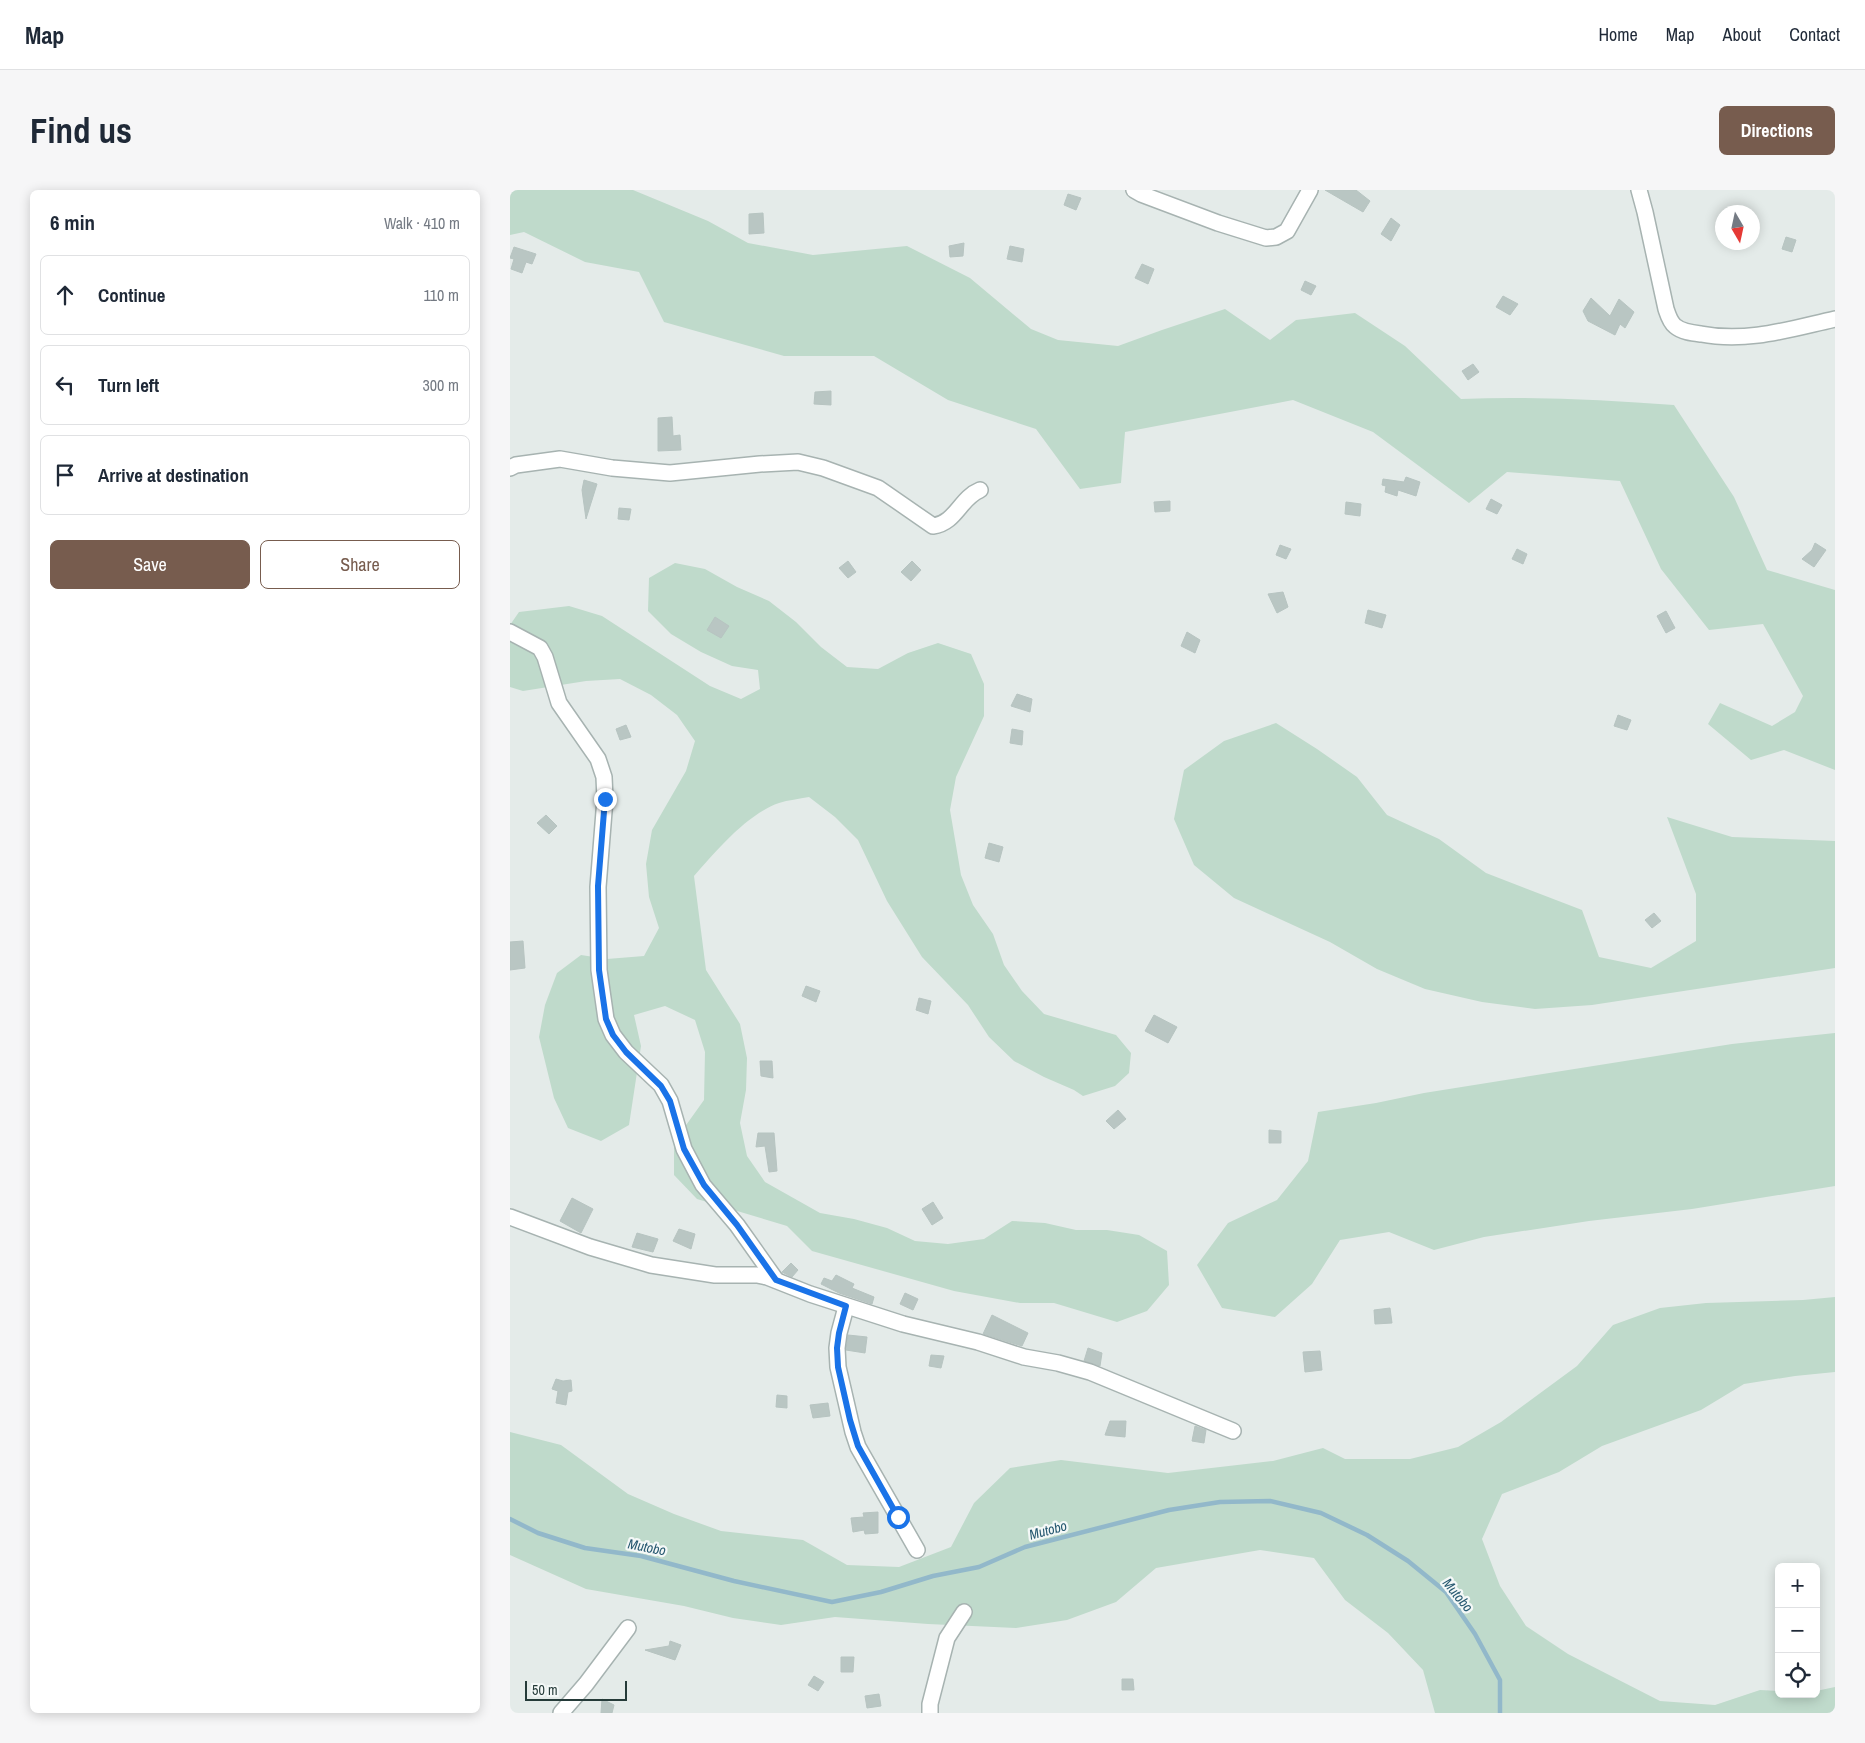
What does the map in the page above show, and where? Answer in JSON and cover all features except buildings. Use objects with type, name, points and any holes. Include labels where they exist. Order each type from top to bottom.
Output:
[{"type":"street","points":[[1134,190],[1218,223],[1266,238],[1276,237],[1287,231],[1310,190]]},
{"type":"street","points":[[1639,190],[1666,309],[1670,320],[1685,332],[1720,338],[1754,337],[1835,320]]},
{"type":"street","points":[[510,468],[516,465],[560,459],[612,468],[670,473],[776,462],[798,462],[823,468],[878,488],[933,526],[942,525],[950,519],[967,498],[980,490]]},
{"type":"street","points":[[510,632],[540,648],[545,657],[559,703],[598,759],[604,777],[605,799],[598,886],[599,970],[606,1019],[613,1035],[626,1052],[661,1086],[670,1101],[684,1149],[704,1185],[737,1225],[776,1280]]},
{"type":"street","points":[[510,1217],[590,1247],[651,1265],[715,1276],[757,1275],[902,1324],[1090,1372],[1233,1431]]},
{"type":"street","points":[[846,1306],[837,1348],[838,1367],[853,1432],[858,1446],[917,1550]]},
{"type":"street","points":[[930,1713],[930,1704],[947,1638],[964,1612]]},
{"type":"street","points":[[561,1713],[586,1684],[628,1628]]},
{"type":"green space","points":[[510,190],[633,190],[708,221],[748,243],[813,255],[907,246],[970,278],[1031,329],[1058,340],[1118,346],[1225,309],[1270,340],[1296,320],[1355,313],[1405,346],[1461,399],[1568,399],[1674,405],[1734,497],[1767,570],[1835,590],[1835,770],[1784,750],[1751,760],[1708,724],[1720,703],[1772,726],[1795,712],[1803,696],[1763,624],[1709,630],[1661,569],[1620,481],[1507,472],[1469,503],[1373,432],[1293,400],[1125,432],[1121,483],[1080,489],[1036,429],[948,400],[874,356],[784,356],[664,322],[639,272],[585,262],[524,232],[510,235]]},
{"type":"green space","points":[[675,563],[705,569],[737,587],[769,601],[796,622],[821,647],[847,667],[878,669],[908,653],[938,643],[971,654],[984,684],[984,716],[956,777],[950,810],[961,875],[973,905],[993,934],[1004,965],[1022,991],[1044,1014],[1116,1035],[1131,1053],[1129,1073],[1115,1086],[1083,1096],[1014,1061],[989,1037],[968,1005],[922,957],[887,901],[858,840],[835,817],[809,797],[782,802],[767,808],[744,824],[694,876],[706,970],[740,1024],[747,1058],[746,1090],[740,1123],[747,1156],[765,1182],[820,1213],[854,1219],[887,1228],[915,1241],[948,1244],[984,1239],[1012,1221],[1045,1223],[1076,1230],[1107,1230],[1139,1235],[1167,1251],[1169,1285],[1147,1311],[1117,1322],[1054,1303],[1020,1303],[954,1291],[812,1251],[787,1226],[697,1199],[674,1175],[674,1142],[704,1100],[705,1052],[695,1020],[665,1006],[634,1015],[641,1046],[629,1125],[601,1141],[568,1128],[554,1098],[539,1037],[545,1005],[557,973],[581,955],[607,959],[644,956],[659,928],[649,897],[646,864],[652,830],[686,771],[695,741],[677,715],[651,695],[620,679],[586,681],[523,691],[510,687],[510,625],[519,612],[569,606],[602,616],[710,686],[741,699],[760,689],[758,670],[732,666],[701,652],[671,634],[648,611],[649,578]]},
{"type":"green space","points":[[1276,723],[1357,777],[1387,815],[1439,839],[1486,873],[1582,910],[1599,957],[1651,968],[1696,941],[1696,894],[1667,817],[1732,837],[1835,841],[1835,968],[1592,1005],[1535,1009],[1482,1002],[1425,989],[1377,969],[1330,942],[1234,898],[1194,865],[1174,819],[1184,770],[1224,741]]},
{"type":"green space","points":[[1835,1033],[1835,1186],[1692,1209],[1589,1221],[1484,1237],[1434,1250],[1389,1232],[1340,1240],[1312,1284],[1275,1317],[1222,1308],[1197,1265],[1228,1223],[1277,1200],[1308,1161],[1318,1112],[1424,1093],[1732,1044]]},
{"type":"green space","points":[[1835,1297],[1835,1372],[1744,1384],[1701,1410],[1602,1446],[1559,1472],[1502,1494],[1482,1539],[1500,1586],[1526,1626],[1568,1654],[1660,1701],[1715,1705],[1760,1690],[1775,1691],[1775,1698],[1820,1698],[1820,1690],[1835,1687],[1835,1713],[1435,1713],[1423,1670],[1388,1633],[1345,1600],[1314,1558],[1260,1550],[1156,1568],[1116,1602],[1067,1620],[1016,1628],[835,1617],[781,1625],[733,1618],[684,1606],[586,1589],[510,1555],[510,1432],[561,1445],[628,1494],[674,1514],[721,1531],[803,1540],[847,1565],[899,1567],[951,1547],[974,1503],[1010,1468],[1061,1460],[1168,1473],[1273,1461],[1323,1448],[1345,1459],[1410,1459],[1458,1447],[1501,1422],[1577,1366],[1613,1325],[1660,1308],[1706,1303],[1803,1300]]},
{"type":"waterway","name":"Mutobo","points":[[510,1519],[538,1533],[585,1548],[641,1556],[734,1581],[832,1602],[881,1592],[933,1576],[979,1567],[1025,1547],[1169,1510],[1220,1502],[1270,1501],[1321,1513],[1367,1535],[1408,1561],[1446,1592],[1475,1634],[1500,1680],[1500,1713]]},
{"type":"route","points":[[605,799],[598,886],[599,970],[606,1019],[613,1035],[626,1052],[661,1086],[670,1101],[684,1149],[704,1185],[737,1225],[776,1280],[846,1306],[837,1348],[838,1367],[850,1420],[858,1446],[898,1517]]}]
